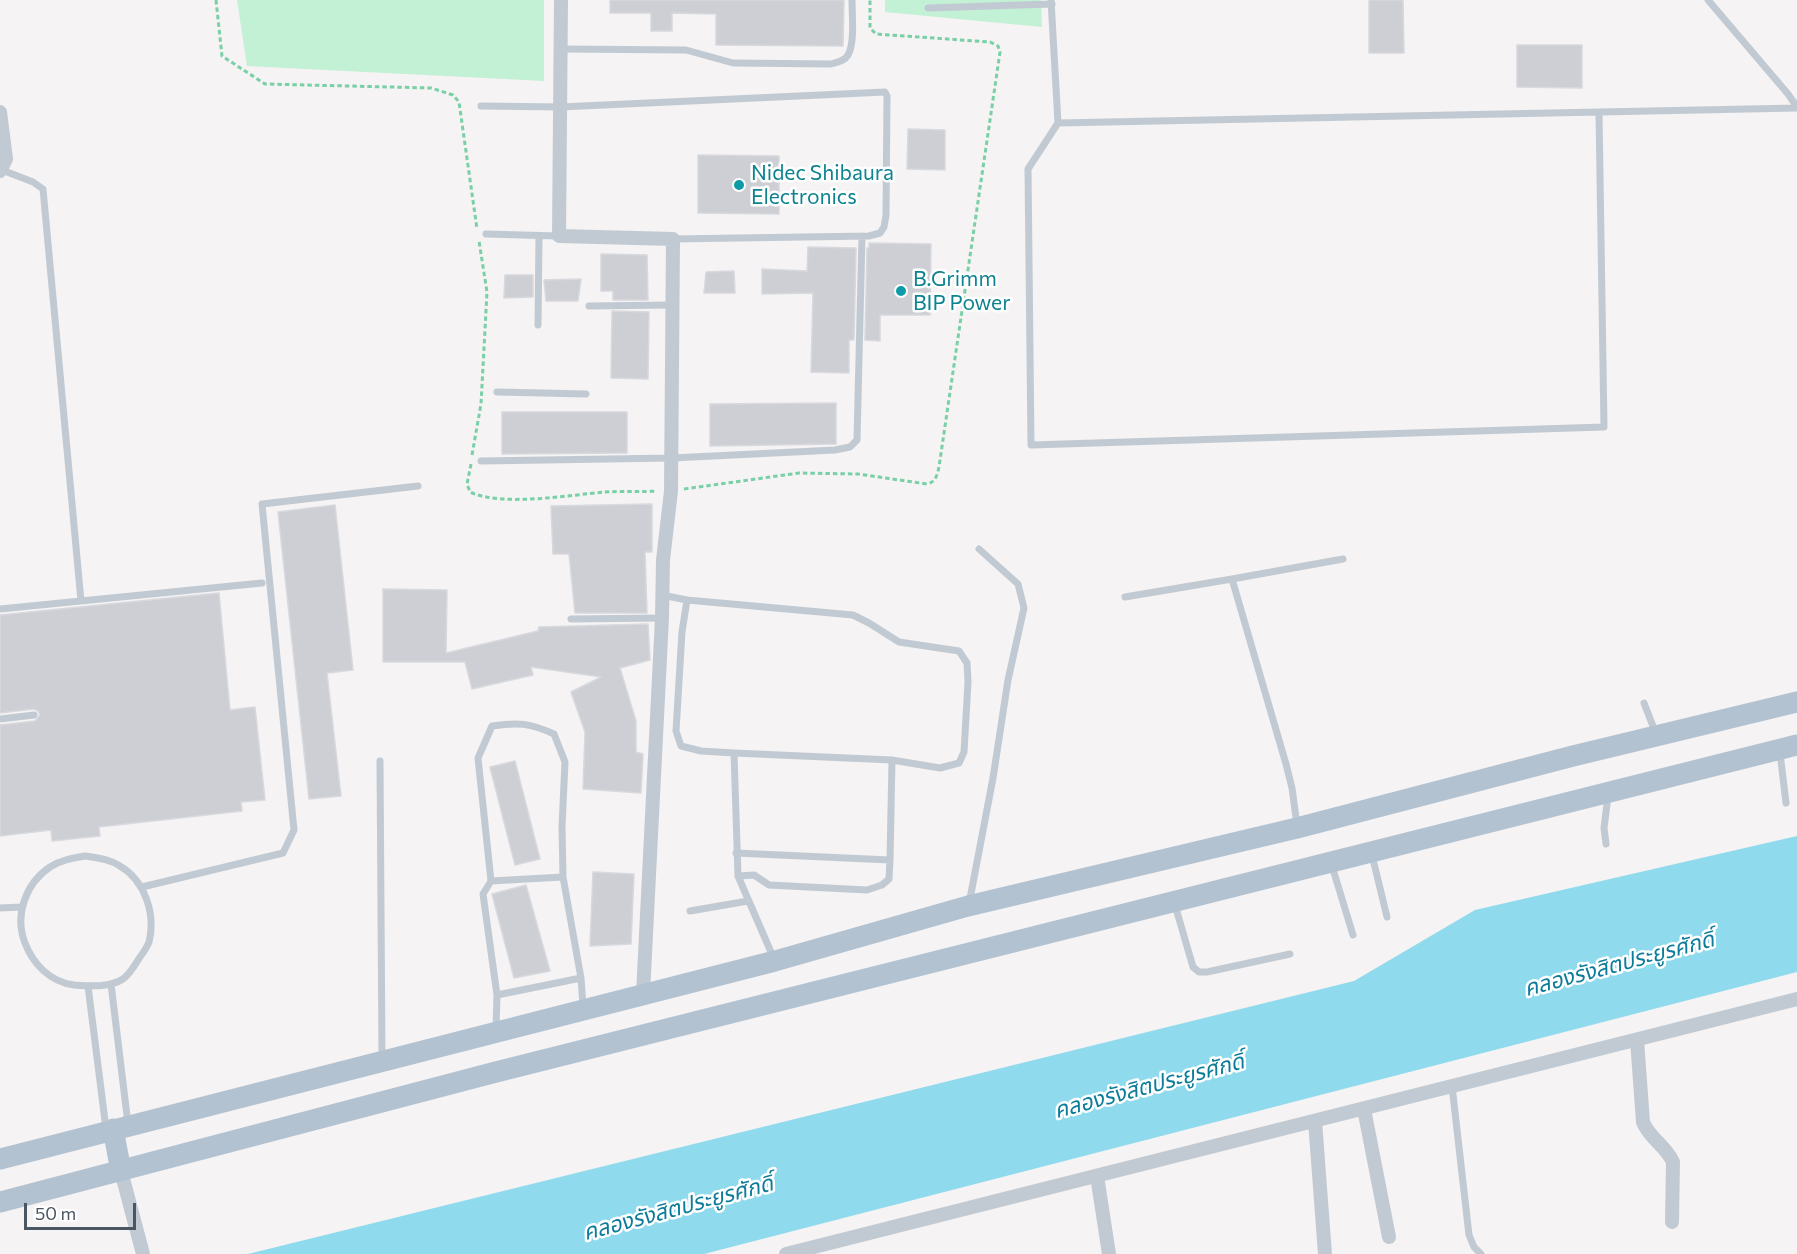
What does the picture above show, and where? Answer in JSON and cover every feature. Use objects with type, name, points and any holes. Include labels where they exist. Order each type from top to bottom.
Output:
[{"type":"main road","points":[[0,1159],[775,961],[968,906],[1297,828],[1797,702]]},
{"type":"main road","points":[[0,1202],[507,1070],[1788,748]]},
{"type":"main road","points":[[116,1128],[121,1171]]},
{"type":"street","points":[[561,0],[559,236],[673,239],[672,491],[663,560],[643,994]]},
{"type":"street","points":[[0,112],[6,159],[1,170]]},
{"type":"street","points":[[786,1254],[1797,999]]},
{"type":"street","points":[[1637,1040],[1645,1129],[1669,1154],[1673,1162],[1672,1222]]},
{"type":"street","points":[[1364,1108],[1389,1237]]},
{"type":"street","points":[[1315,1121],[1325,1254]]},
{"type":"street","points":[[121,1171],[144,1254]]},
{"type":"street","points":[[1097,1176],[1109,1254]]},
{"type":"lane","points":[[562,49],[686,50],[733,63],[831,64],[842,61],[848,55],[852,43],[852,0]]},
{"type":"lane","points":[[1708,0],[1788,94],[1797,108]]},
{"type":"lane","points":[[928,8],[1051,2],[1058,123],[1028,169],[1031,445],[1604,427],[1599,112]]},
{"type":"lane","points":[[481,106],[561,107],[885,92],[886,215],[880,233],[862,236],[673,239]]},
{"type":"lane","points":[[1058,123],[1797,108]]},
{"type":"lane","points":[[1,170],[33,182],[43,189],[81,601]]},
{"type":"lane","points":[[486,234],[559,236]]},
{"type":"lane","points":[[538,325],[539,236]]},
{"type":"lane","points":[[481,461],[672,458],[835,450],[850,447],[857,440],[862,236]]},
{"type":"lane","points":[[589,306],[672,305]]},
{"type":"lane","points":[[497,392],[586,394]]},
{"type":"lane","points":[[142,887],[284,854],[294,830],[262,504],[418,486]]},
{"type":"lane","points":[[968,906],[993,778],[1008,680],[1024,608],[1018,584],[979,549]]},
{"type":"lane","points":[[1125,597],[1343,559]]},
{"type":"lane","points":[[1232,579],[1286,764],[1292,788],[1297,828]]},
{"type":"lane","points":[[0,609],[261,583]]},
{"type":"lane","points":[[662,595],[687,600],[853,615],[899,642],[959,651],[967,663],[968,682],[964,752],[959,763],[940,768],[892,760],[701,751],[681,746],[676,731],[682,632],[687,600]]},
{"type":"lane","points":[[572,619],[662,618]]},
{"type":"lane","points":[[1644,703],[1657,736]]},
{"type":"lane","points":[[0,719],[34,715]]},
{"type":"lane","points":[[495,1032],[497,995],[483,894],[491,881],[478,758],[492,726],[513,723],[534,724],[554,734],[565,762],[562,827],[563,877],[581,978],[584,1009]]},
{"type":"lane","points":[[1786,803],[1788,748]]},
{"type":"lane","points":[[734,753],[738,876],[775,961]]},
{"type":"lane","points":[[738,876],[754,875],[769,885],[867,890],[882,885],[889,879],[892,760]]},
{"type":"lane","points":[[380,761],[382,1060]]},
{"type":"lane","points":[[1606,844],[1604,828],[1608,794]]},
{"type":"lane","points":[[736,853],[890,860]]},
{"type":"lane","points":[[1372,853],[1387,917]]},
{"type":"lane","points":[[85,856],[104,859],[121,866],[142,887],[152,914],[148,943],[134,968],[123,978],[111,984],[88,986],[67,984],[52,978],[31,959],[21,931],[22,907],[32,884],[50,867],[67,859],[85,856]]},
{"type":"lane","points":[[1331,863],[1353,935]]},
{"type":"lane","points":[[491,881],[563,877]]},
{"type":"lane","points":[[690,911],[748,901]]},
{"type":"lane","points":[[1175,902],[1193,967],[1199,972],[1290,954]]},
{"type":"lane","points":[[0,908],[22,907]]},
{"type":"lane","points":[[497,995],[581,978]]},
{"type":"lane","points":[[111,984],[116,1128]]},
{"type":"lane","points":[[88,986],[116,1128]]},
{"type":"lane","points":[[1452,1086],[1468,1235],[1474,1247],[1481,1254]]},
{"type":"green space","points":[[237,0],[544,0],[544,81],[247,66]]},
{"type":"green space","points":[[885,0],[1041,0],[1042,27],[885,12]]},
{"type":"water","name":"คลองรังสิตประยูรศักดิ์","points":[[1797,836],[1797,972],[704,1254],[248,1254],[1354,981],[1475,910]]},
{"type":"building","points":[[610,0],[844,0],[843,46],[716,45],[716,14],[672,13],[672,31],[651,31],[651,13],[610,13]]},
{"type":"building","points":[[1369,0],[1403,0],[1404,53],[1369,53]]},
{"type":"building","points":[[1517,45],[1582,45],[1582,88],[1517,87]]},
{"type":"building","name":"Nidec Shibaura Electronics","points":[[908,129],[945,130],[945,170],[907,169]]},
{"type":"building","name":"Nidec Shibaura Electronics","points":[[698,155],[779,156],[779,214],[698,213]]},
{"type":"building","name":"B.Grimm BIP Power","points":[[869,243],[931,244],[930,315],[880,315],[880,341],[865,340]]},
{"type":"building","points":[[808,247],[856,248],[854,340],[849,340],[849,373],[811,372],[813,293],[762,294],[762,269],[807,271]]},
{"type":"building","points":[[601,254],[647,255],[648,300],[613,300],[613,291],[601,291]]},
{"type":"building","points":[[734,271],[735,293],[704,293],[706,272]]},
{"type":"building","points":[[505,275],[533,275],[533,297],[504,298]]},
{"type":"building","points":[[581,279],[578,301],[546,301],[544,280]]},
{"type":"building","points":[[612,311],[649,312],[648,379],[611,378]]},
{"type":"building","points":[[836,403],[836,444],[710,446],[710,404]]},
{"type":"building","points":[[502,412],[627,412],[627,453],[502,454]]},
{"type":"building","points":[[652,504],[652,552],[645,552],[647,613],[575,613],[569,554],[553,554],[551,506]]},
{"type":"building","points":[[335,505],[353,670],[327,673],[341,796],[309,799],[278,512]]},
{"type":"building","points":[[383,589],[447,590],[446,653],[538,631],[539,627],[648,624],[650,660],[620,668],[636,721],[636,752],[643,754],[641,793],[583,789],[585,732],[571,692],[601,677],[531,667],[533,675],[472,689],[465,662],[383,662]]},
{"type":"building","points":[[219,593],[230,710],[255,707],[265,800],[241,802],[242,811],[99,827],[100,836],[52,841],[51,830],[0,836],[0,725],[35,721],[40,715],[34,709],[0,713],[0,615]]},
{"type":"building","points":[[515,761],[540,859],[515,865],[490,767]]},
{"type":"building","points":[[593,872],[634,874],[631,944],[590,946]]},
{"type":"building","points":[[526,885],[550,971],[514,978],[492,894]]},
{"type":"place","name":"Nidec Shibaura Electronics","points":[[739,185]]},
{"type":"place","name":"B.Grimm BIP Power","points":[[901,291]]}]
